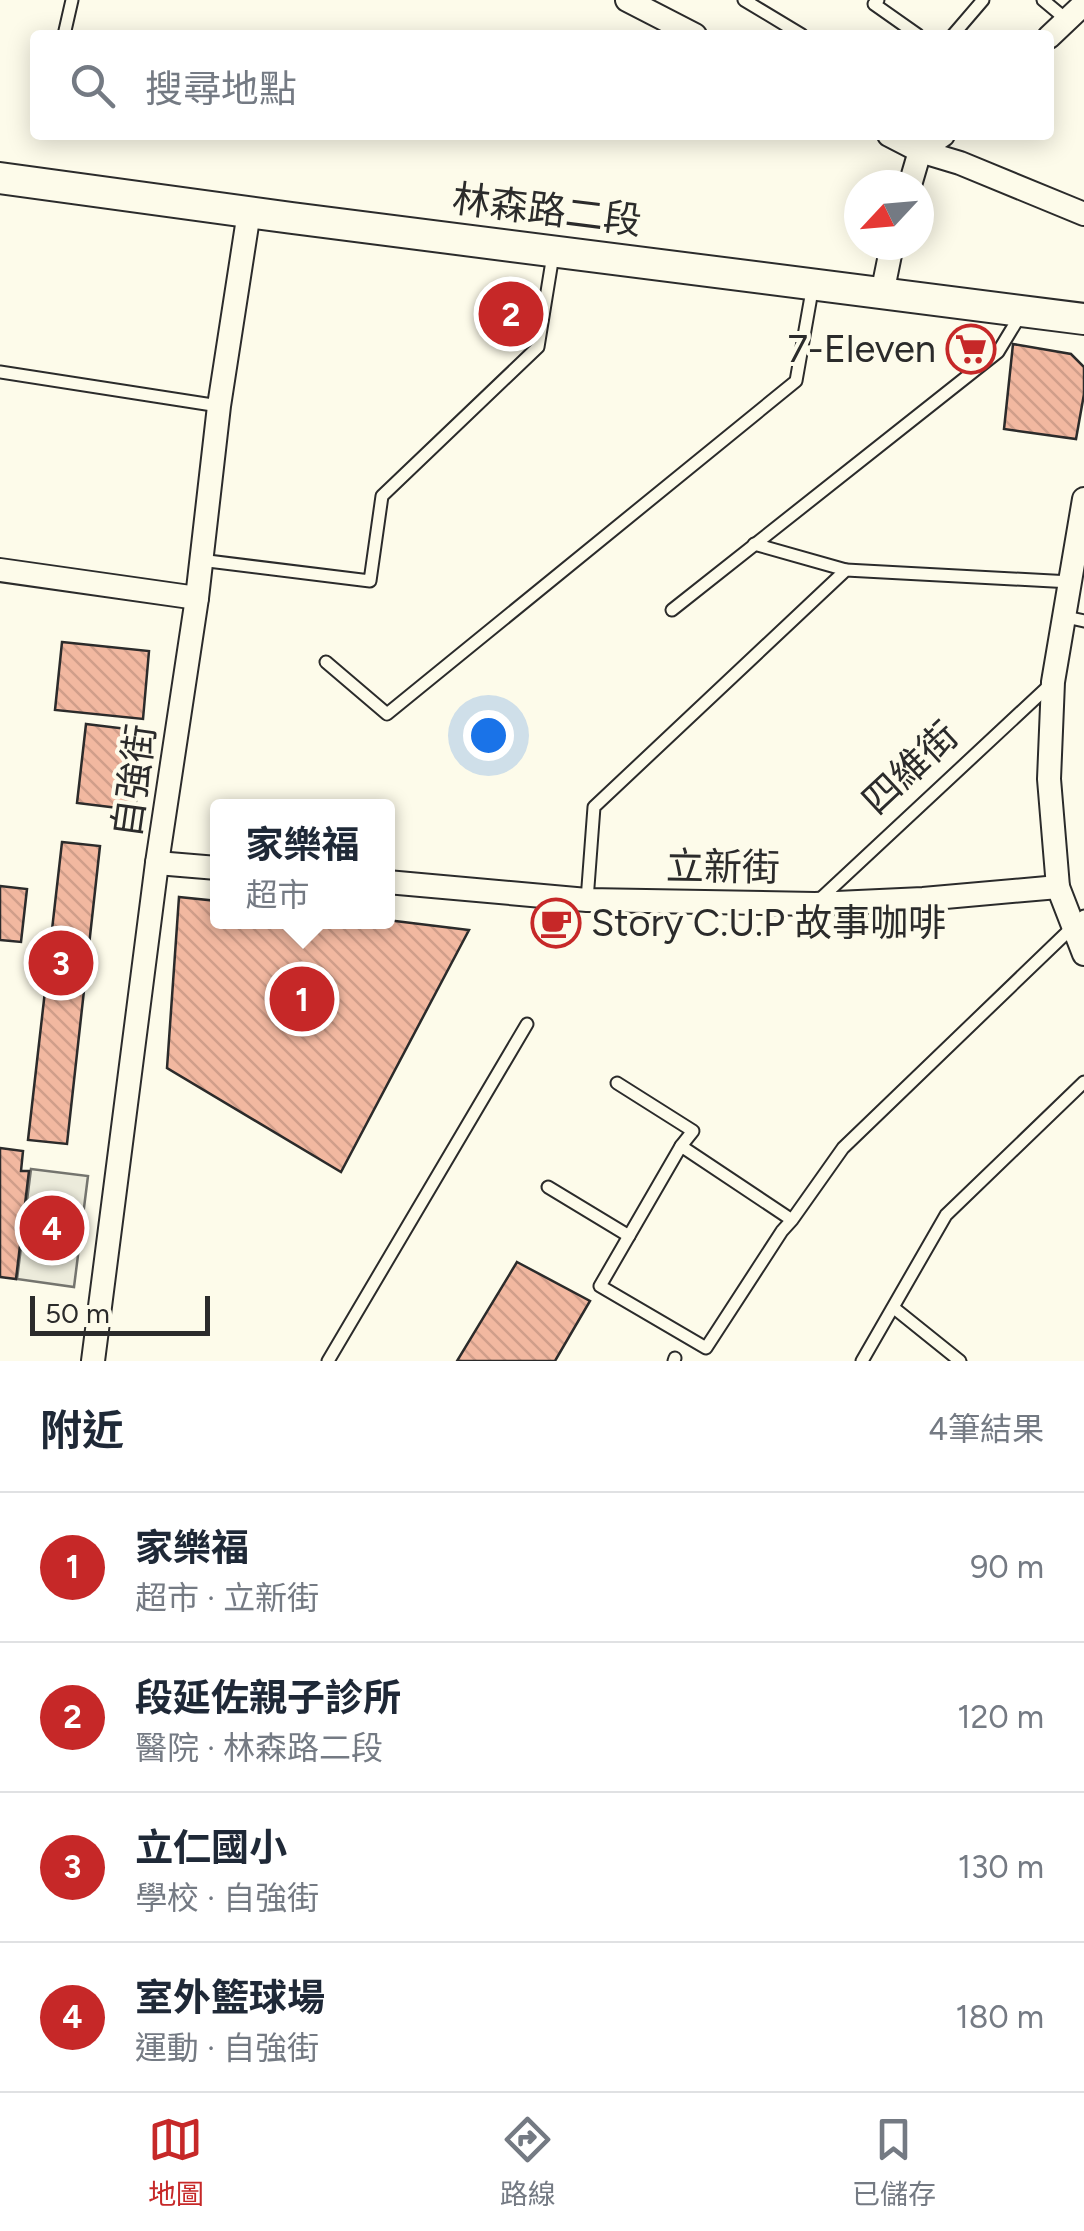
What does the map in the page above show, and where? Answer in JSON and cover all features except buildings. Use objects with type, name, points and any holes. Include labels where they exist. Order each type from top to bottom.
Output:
[{"type":"main road","name":"林森路二段","points":[[0,178],[1084,318]]},
{"type":"street","points":[[627,0],[685,30]]},
{"type":"street","points":[[1054,32],[1076,12]]},
{"type":"street","points":[[899,140],[920,151],[1080,206]]},
{"type":"street","points":[[914,170],[920,151],[936,140]]},
{"type":"street","name":"自強街","points":[[93,1361],[157,863],[197,598],[219,406],[250,212]]},
{"type":"street","points":[[882,294],[889,260]]},
{"type":"street","points":[[1084,499],[1071,582],[1075,619],[1052,682],[1049,779],[1058,887],[1078,922],[1084,954]]},
{"type":"street","points":[[0,570],[197,598]]},
{"type":"street","points":[[157,863],[210,867]]},
{"type":"street","name":"立新街","points":[[395,883],[587,900],[814,904],[1058,887]]},
{"type":"lane","points":[[65,30],[72,0]]},
{"type":"lane","points":[[744,0],[794,30]]},
{"type":"lane","points":[[878,0],[874,4],[911,30]]},
{"type":"lane","points":[[957,30],[983,0]]},
{"type":"lane","points":[[1044,0],[1076,12]]},
{"type":"lane","points":[[200,560],[370,582],[382,496],[538,347],[554,250]]},
{"type":"lane","points":[[326,662],[387,714],[796,381],[813,285]]},
{"type":"lane","points":[[672,610],[998,352],[1023,310]]},
{"type":"lane","points":[[0,372],[219,406]]},
{"type":"lane","points":[[754,544],[846,570],[1071,582]]},
{"type":"lane","points":[[587,900],[594,806],[846,570]]},
{"type":"lane","name":"四維街","points":[[814,904],[1052,682]]},
{"type":"lane","points":[[617,1083],[693,1131],[600,1286],[706,1348],[843,1148],[1078,922]]},
{"type":"lane","points":[[328,1361],[527,1024]]},
{"type":"lane","points":[[862,1361],[946,1215],[1084,1082]]},
{"type":"lane","points":[[681,1146],[792,1220]]},
{"type":"lane","points":[[548,1187],[629,1236]]},
{"type":"lane","points":[[894,1308],[960,1361]]},
{"type":"shaded area","points":[[31,1169],[88,1176],[74,1287],[17,1279]]},
{"type":"place","name":"段延佐親子診所","points":[[511,314]]},
{"type":"place","name":"7-Eleven","points":[[971,349]]},
{"type":"place","name":"Story C.U.P 故事咖啡","points":[[556,923]]},
{"type":"place","name":"立仁國小","points":[[61,963]]},
{"type":"place","name":"家樂福","points":[[302,999]]},
{"type":"place","name":"室外籃球場","points":[[52,1228]]}]
